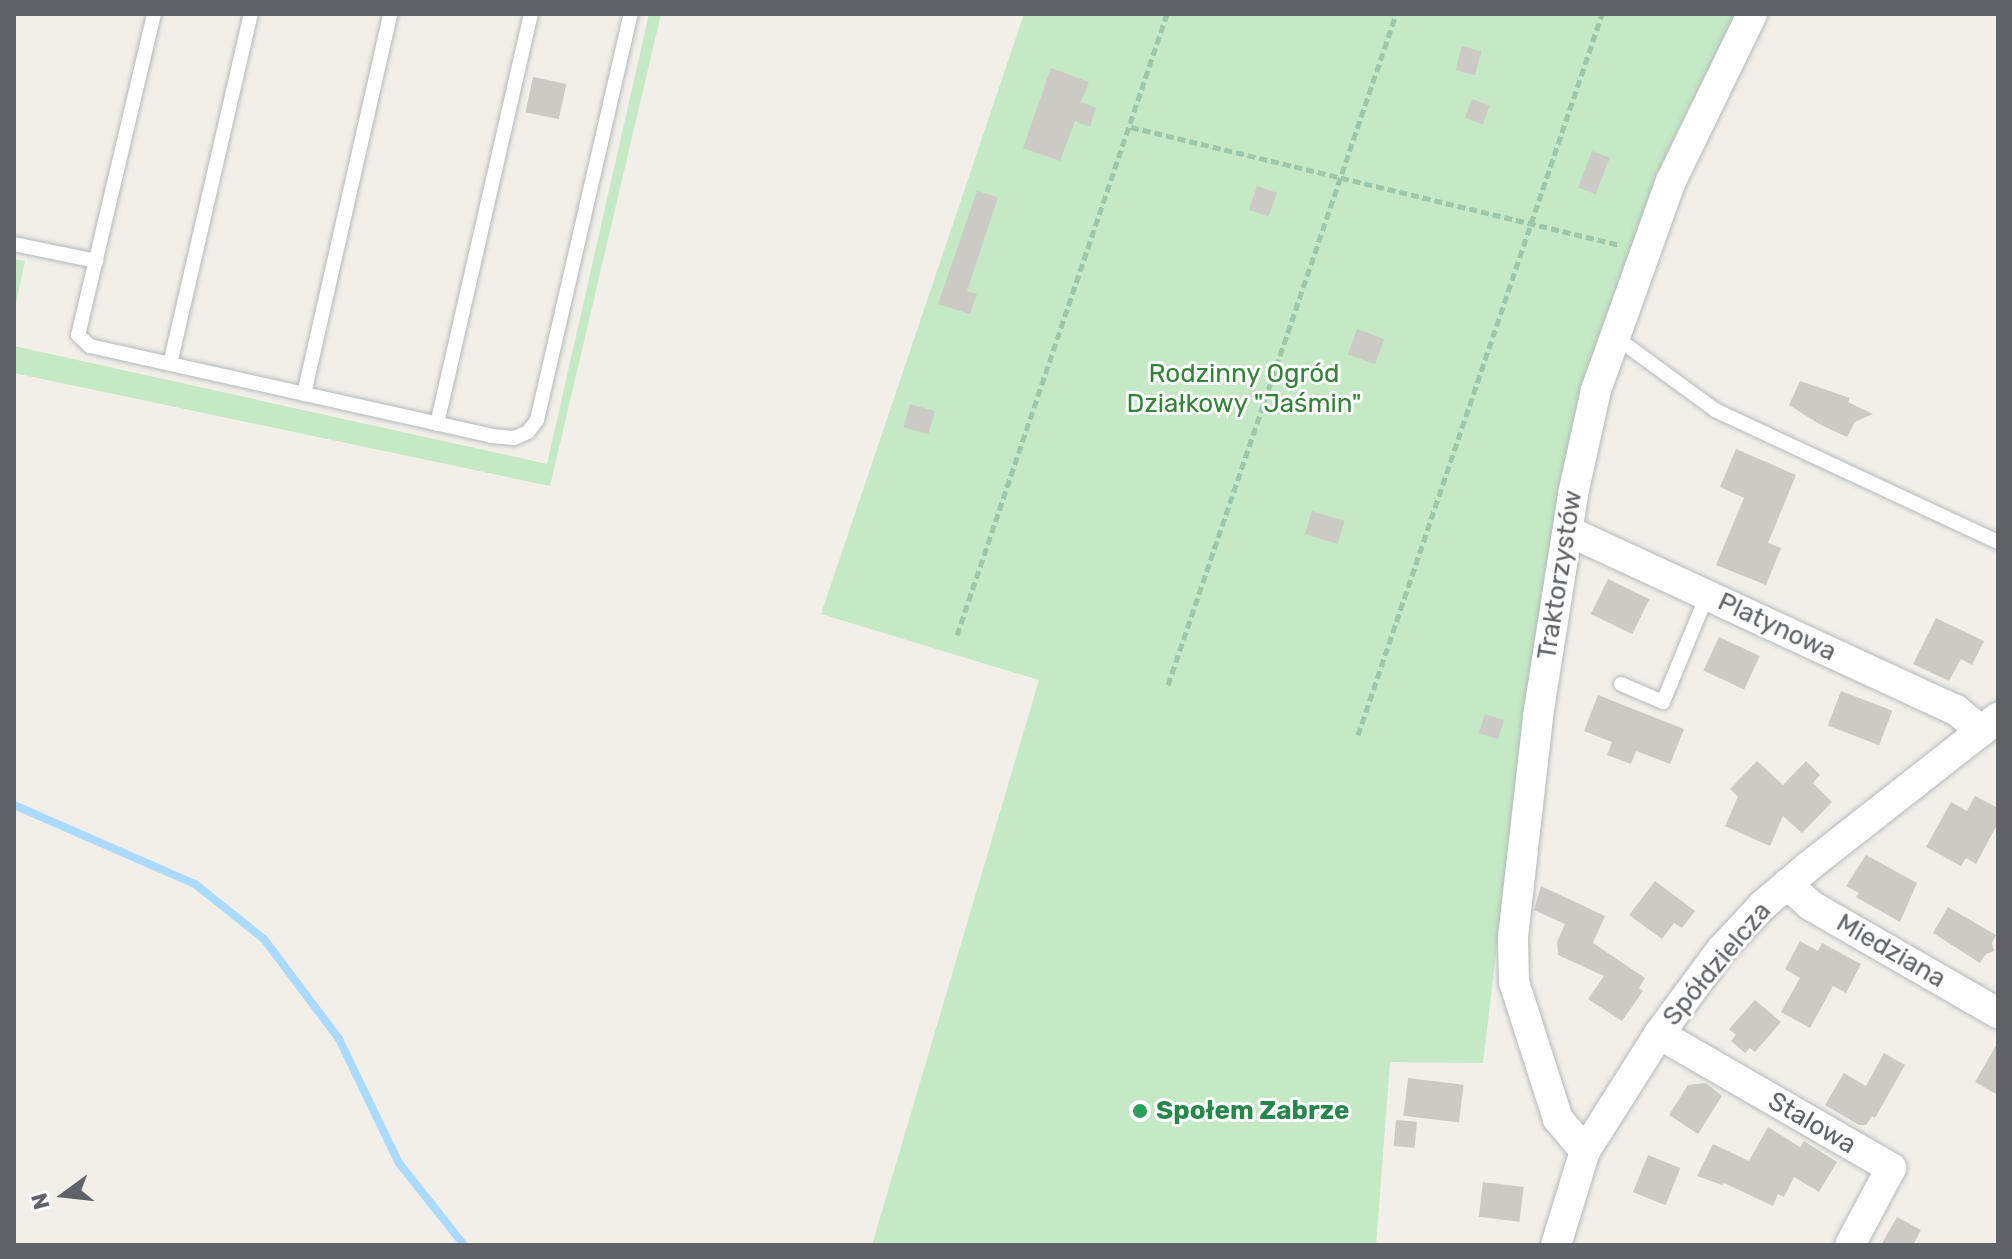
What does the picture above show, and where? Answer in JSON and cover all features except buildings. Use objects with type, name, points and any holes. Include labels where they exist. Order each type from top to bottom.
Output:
[{"type":"street","name":"Traktorzystów","points":[[1585,1151],[1566,1133],[1555,1111],[1519,1003],[1513,961],[1538,716],[1583,441],[1614,336],[1683,153],[1752,14]]},
{"type":"street","name":"Platynowa","points":[[1568,531],[1990,725]]},
{"type":"street","name":"Spółdzielcza","points":[[1556,1245],[1585,1151],[1659,1034],[1722,949],[1787,884],[1990,725]]},
{"type":"street","name":"Miedziana","points":[[1787,884],[1810,905],[1998,1013]]},
{"type":"street","name":"Stalowa","points":[[1659,1034],[1891,1168],[1850,1245]]},
{"type":"lane","points":[[154,14],[78,335],[90,346],[437,424],[514,438],[528,432],[537,420],[631,14]]},
{"type":"lane","points":[[170,364],[251,14]]},
{"type":"lane","points":[[304,394],[390,14]]},
{"type":"lane","points":[[437,424],[531,14]]},
{"type":"lane","points":[[14,244],[96,261]]},
{"type":"lane","points":[[1614,336],[1715,410],[1998,542]]},
{"type":"lane","points":[[1621,684],[1663,702],[1707,595]]},
{"type":"path","points":[[957,635],[1167,14]]},
{"type":"path","points":[[1168,685],[1396,14]]},
{"type":"path","points":[[1358,735],[1602,14]]},
{"type":"path","points":[[1131,127],[1644,252]]},
{"type":"green space","points":[[649,14],[661,14],[550,486],[14,373],[14,346],[547,464]]},
{"type":"green space","name":"Rodzinny Ogród Działkowy \"Jaśmin\"","points":[[1024,14],[1737,14],[1675,135],[1571,427],[1514,801],[1483,1063],[1390,1062],[1376,1245],[872,1245],[1039,680],[821,614]]},
{"type":"green space","points":[[14,259],[25,261],[14,312]]},
{"type":"waterway","points":[[14,805],[195,884],[264,939],[339,1039],[399,1163],[464,1245]]},
{"type":"place","name":"Społem Zabrze","points":[[1140,1111]]}]
